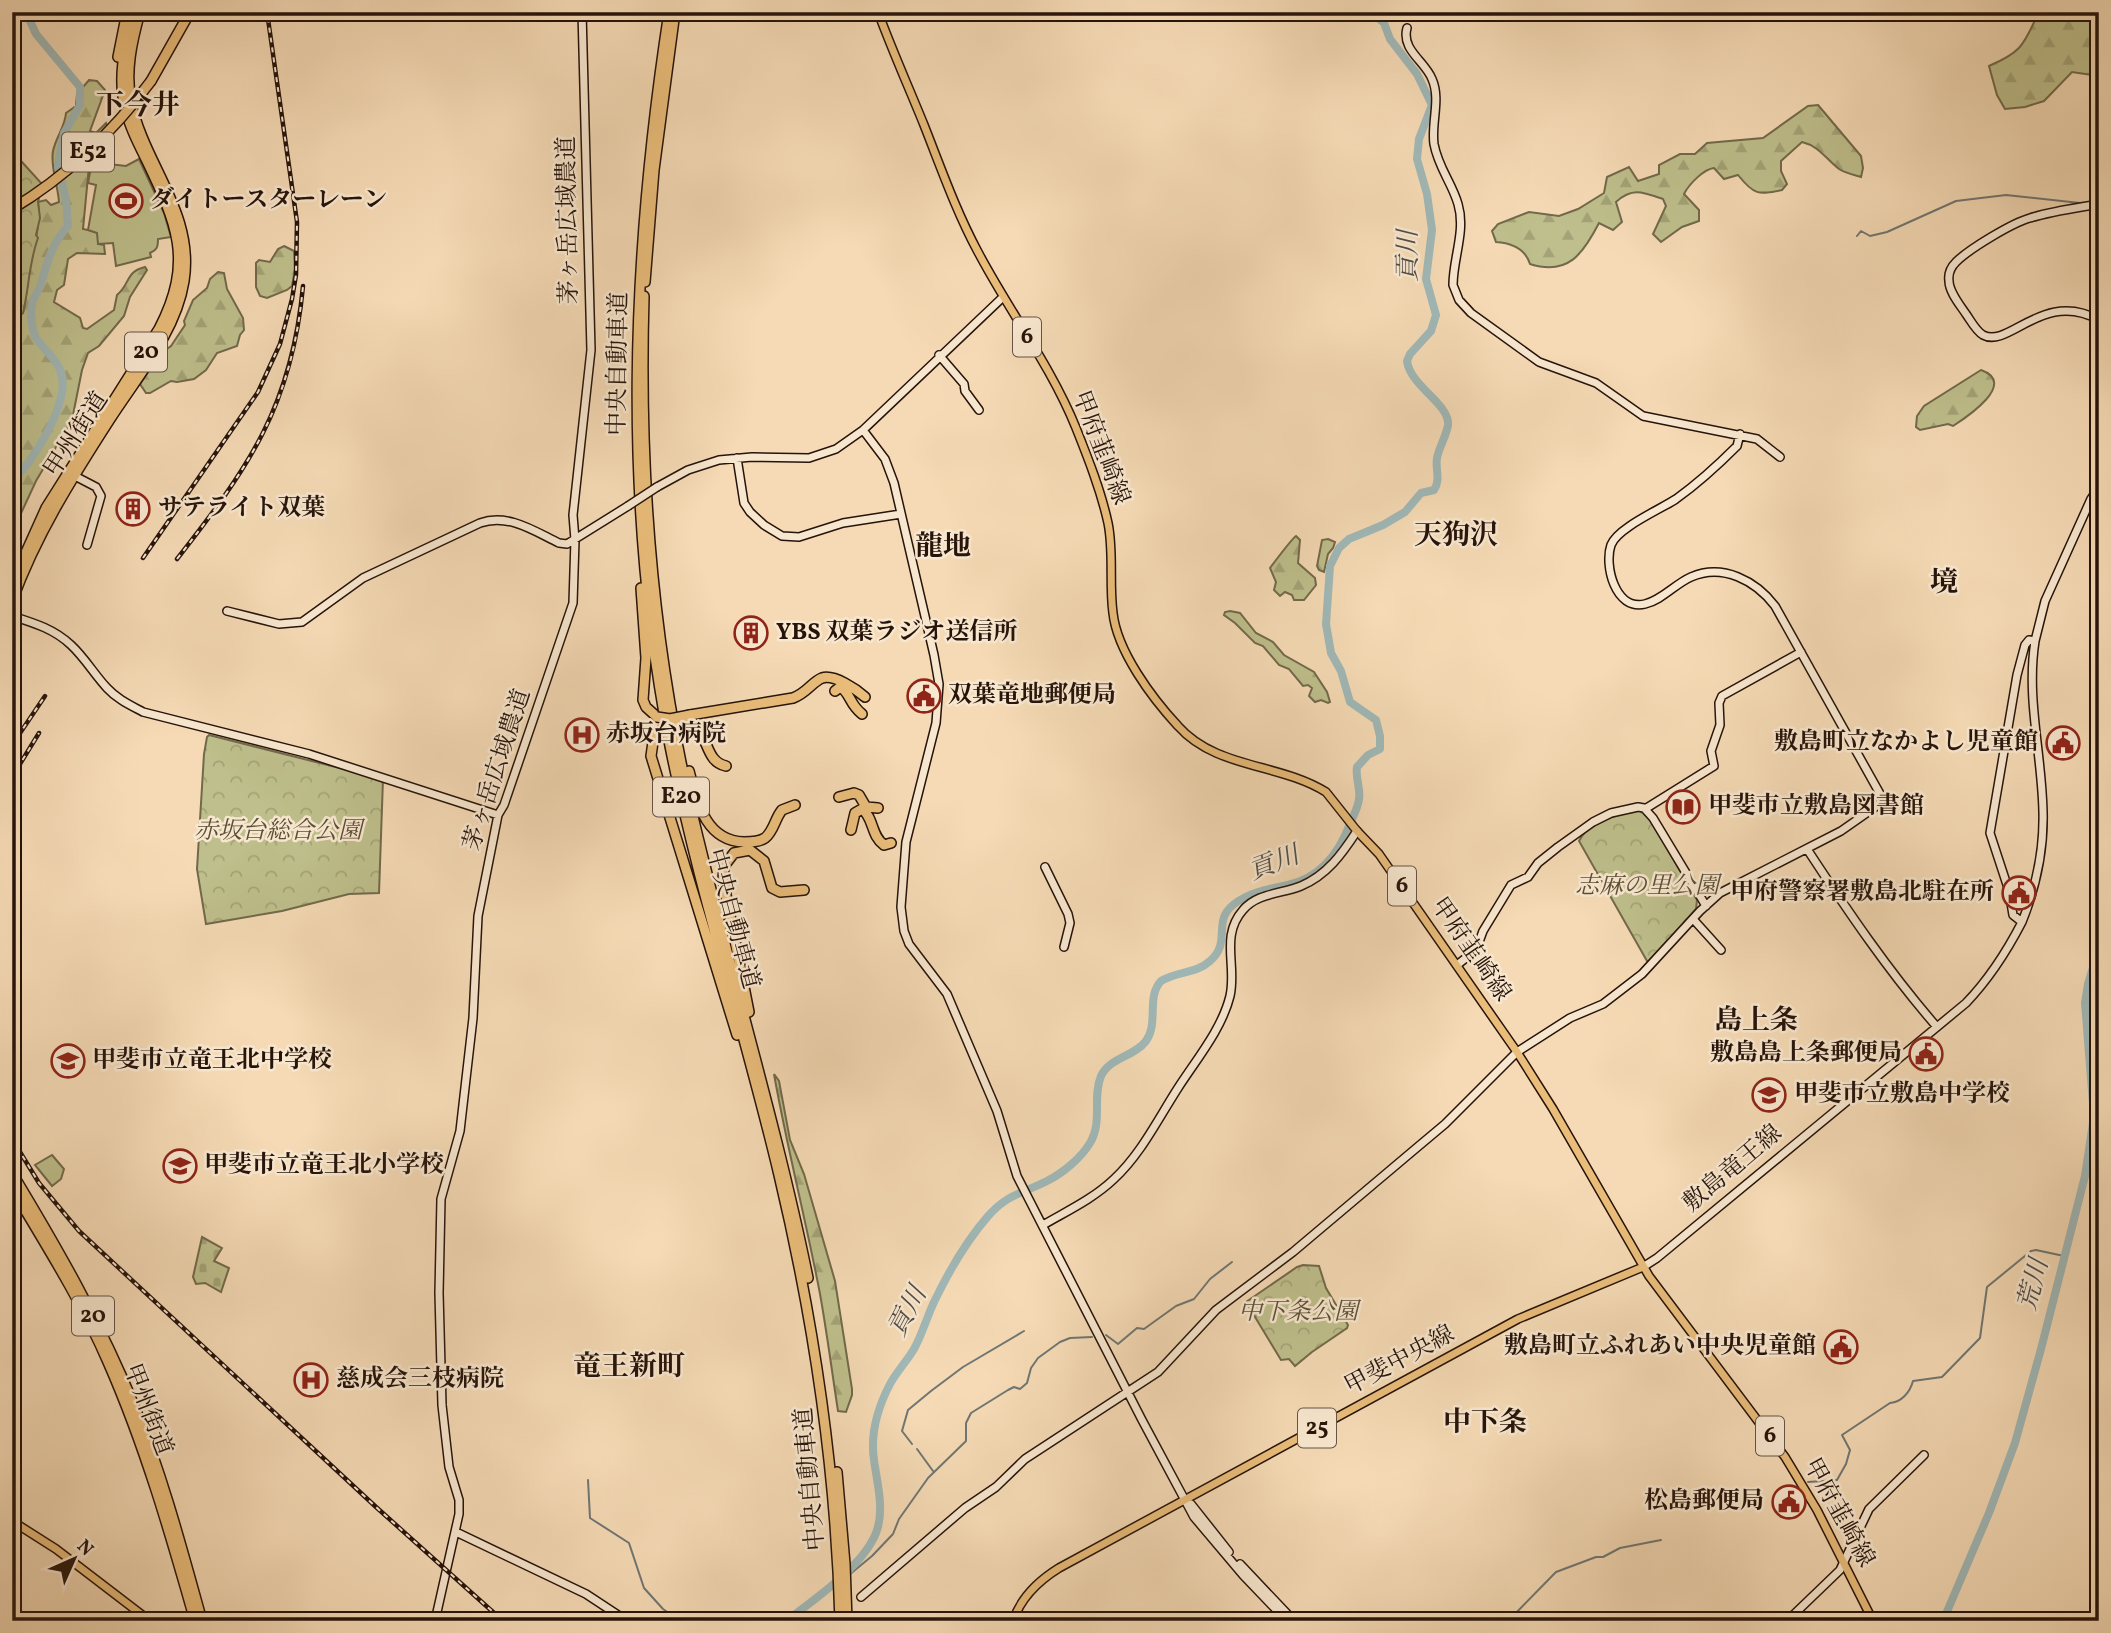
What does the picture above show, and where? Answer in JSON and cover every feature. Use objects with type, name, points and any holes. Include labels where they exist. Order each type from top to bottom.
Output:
[{"type":"highway","points":[[124,107],[118,82],[118,65],[127,12]]},
{"type":"highway","name":"甲州街道","points":[[12,584],[34,532],[155,336],[173,299],[179,275],[179,251],[173,218],[124,107],[122,64],[133,12]]},
{"type":"highway","name":"甲州街道","points":[[12,601],[40,534],[70,474],[172,322],[184,281],[186,248],[178,212],[138,128],[131,102],[128,73],[140,12]]},
{"type":"highway","name":"E52","points":[[12,209],[43,190],[81,159],[123,116],[151,80],[190,12]]},
{"type":"highway","name":"中央自動車道","points":[[669,12],[647,169],[638,291],[636,378],[639,505],[647,590],[670,746],[700,875],[766,1124],[813,1334],[842,1567]]},
{"type":"highway","name":"中央自動車道","points":[[675,12],[654,170],[643,334],[643,432],[648,531],[668,688],[691,807],[799,1231],[821,1346],[835,1449],[842,1567],[840,1621]]},
{"type":"highway","points":[[639,505],[639,563],[646,658],[643,699],[646,707],[657,717],[688,719],[701,732],[712,759],[726,766]]},
{"type":"highway","points":[[766,1124],[730,1014],[652,756],[652,748],[657,734],[665,727],[688,719],[793,698],[806,693],[821,678],[831,679],[864,697]]},
{"type":"highway","points":[[815,684],[828,682],[835,693],[840,687],[845,689],[852,706],[862,714]]},
{"type":"highway","points":[[668,688],[695,792],[704,817],[713,830],[733,841],[761,840],[768,835],[782,810],[795,806]]},
{"type":"highway","points":[[839,797],[857,793],[866,807],[878,808]]},
{"type":"highway","points":[[851,830],[855,813],[862,809],[869,816],[878,841],[884,845],[891,844]]},
{"type":"highway","points":[[767,1101],[723,880],[724,866],[734,853],[750,850],[764,861],[772,888],[780,892],[804,890]]},
{"type":"highway","name":"甲州街道","points":[[12,1173],[63,1259],[99,1328],[135,1407],[157,1466],[178,1547],[193,1621]]},
{"type":"highway","name":"甲州街道","points":[[12,1188],[100,1346],[146,1456],[202,1621]]},
{"type":"highway","name":"20","points":[[146,1456],[149,1476],[193,1621]]},
{"type":"highway","name":"甲州街道","points":[[157,1466],[166,1482],[208,1621]]},
{"type":"highway","name":"中央自動車道","points":[[842,1589],[847,1621]]},
{"type":"main road","name":"甲府韮崎線","points":[[878,12],[956,206],[1003,297],[1066,407],[1100,495],[1109,533],[1112,612],[1116,631],[1143,680],[1178,727],[1200,745],[1213,752],[1301,780],[1326,792],[1379,854],[1517,1052],[1581,1155],[1643,1267],[1785,1457],[1844,1563],[1872,1621]]},
{"type":"main road","name":"甲斐中央線","points":[[1013,1621],[1026,1595],[1044,1578],[1518,1319],[1643,1267]]},
{"type":"main road","points":[[12,1521],[56,1549],[150,1621]]},
{"type":"street","name":"茅ヶ岳広域農道","points":[[435,1621],[456,1532],[458,1500],[449,1467],[442,1405],[439,1294],[441,1199],[460,1131],[473,1018],[478,915],[498,815],[508,794],[573,603],[573,515],[591,350],[582,12]]},
{"type":"street","points":[[1407,28],[1407,44],[1432,79],[1436,96],[1435,149],[1458,205],[1462,224],[1453,285],[1459,300],[1471,313],[1539,362],[1596,383],[1643,416],[1701,429],[1740,434],[1762,441],[1780,457]]},
{"type":"street","points":[[2099,204],[2020,221],[1958,260],[1948,279],[1950,288],[1968,317],[1978,331],[1987,337],[2000,337],[2035,317],[2059,310],[2074,310],[2099,320]]},
{"type":"street","points":[[227,611],[279,624],[302,622],[363,578],[489,520],[509,520],[559,543],[567,544],[657,487],[704,463],[737,458],[809,458],[836,449],[863,430],[1003,297]]},
{"type":"street","points":[[939,355],[964,384],[965,391],[979,410]]},
{"type":"street","points":[[863,430],[885,459],[894,483],[939,684],[936,723],[906,842],[901,918],[909,944],[939,980],[952,1004],[997,1111],[1011,1159],[1024,1190],[1194,1517],[1287,1621]]},
{"type":"street","points":[[861,1597],[964,1507],[996,1487],[1025,1459],[1128,1392],[1167,1363],[1229,1299],[1293,1252],[1445,1124],[1517,1052],[1570,1018],[1614,997],[1642,974],[1706,906],[1728,888],[1841,831],[1884,801],[1766,594],[1749,580],[1723,574],[1696,575],[1652,601],[1638,605],[1625,600],[1612,583],[1610,552],[1615,540],[1646,515],[1680,495],[1731,452],[1737,446],[1740,434]]},
{"type":"street","points":[[737,458],[744,503],[764,525],[782,536],[799,537],[844,523],[901,514]]},
{"type":"street","points":[[70,474],[96,487],[101,496],[87,545]]},
{"type":"street","name":"敷島竜王線","points":[[1643,1267],[1937,1027],[1977,991],[2003,956],[2022,922],[2033,889],[2043,837],[2043,809],[2031,691],[2035,640],[2045,601],[2099,486]]},
{"type":"street","points":[[12,615],[57,634],[83,657],[108,690],[143,712],[309,754],[498,815]]},
{"type":"street","name":"敷島竜王線","points":[[2022,922],[2013,915],[1990,833],[2017,675],[2027,641],[2035,640]]},
{"type":"street","points":[[1645,810],[1714,766],[1711,751],[1720,725],[1718,703],[1721,698],[1801,652]]},
{"type":"street","points":[[1457,965],[1476,950],[1483,931],[1511,885],[1528,877],[1541,860],[1602,817],[1633,807],[1645,810],[1653,818],[1706,906]]},
{"type":"street","points":[[1042,1225],[1093,1196],[1127,1166],[1205,1046],[1230,995],[1230,936],[1243,909],[1257,898],[1302,885],[1319,876],[1336,860],[1357,831]]},
{"type":"street","points":[[1807,849],[1861,928],[1937,1027]]},
{"type":"street","points":[[1045,867],[1068,914],[1070,922],[1065,947]]},
{"type":"street","points":[[1693,919],[1721,950]]},
{"type":"street","points":[[1787,1621],[1840,1570],[1869,1509],[1924,1455]]},
{"type":"street","points":[[1186,1499],[1225,1548],[1294,1621]]},
{"type":"street","points":[[456,1532],[586,1594],[627,1621]]},
{"type":"green space","points":[[2046,14],[2099,15],[2099,76],[2072,72],[2044,101],[2005,109],[1997,95],[1989,66],[2014,53],[2036,18]]},
{"type":"green space","points":[[89,80],[97,81],[105,90],[90,131],[96,133],[106,123],[112,137],[104,161],[92,161],[89,166],[83,229],[98,232],[98,244],[104,245],[105,254],[77,253],[68,259],[64,285],[57,290],[54,302],[80,318],[83,328],[87,329],[114,310],[117,295],[134,272],[145,267],[147,270],[130,297],[124,316],[99,346],[88,353],[72,420],[36,481],[17,522],[12,525],[12,320],[23,313],[38,229],[38,202],[46,200],[51,205],[59,202],[52,157],[54,146],[66,113],[76,106],[77,94]]},
{"type":"green space","points":[[1818,105],[1861,156],[1861,177],[1839,169],[1818,150],[1802,142],[1781,161],[1781,171],[1787,184],[1782,190],[1757,192],[1738,175],[1724,179],[1714,168],[1701,174],[1684,194],[1699,210],[1699,221],[1682,227],[1661,242],[1653,234],[1666,206],[1663,199],[1638,192],[1627,194],[1616,202],[1622,222],[1613,230],[1599,223],[1580,253],[1564,264],[1543,267],[1530,264],[1525,254],[1517,247],[1496,242],[1492,231],[1498,224],[1529,212],[1559,216],[1578,209],[1604,193],[1607,177],[1629,167],[1638,181],[1659,174],[1659,165],[1680,154],[1695,154],[1707,143],[1763,138],[1808,106]]},
{"type":"green space","points":[[12,151],[42,184],[38,202],[38,238],[23,313],[12,320]]},
{"type":"green space","name":"ダイトースターレーン","points":[[139,159],[164,213],[171,237],[158,239],[157,248],[150,253],[151,257],[116,266],[113,243],[98,244],[97,233],[88,230],[96,185],[88,183],[92,162],[126,166]]},
{"type":"green space","points":[[284,246],[294,251],[292,286],[267,298],[260,296],[256,287],[256,263],[259,260],[270,262],[278,249]]},
{"type":"green space","points":[[218,272],[224,273],[227,289],[243,318],[244,330],[237,346],[217,353],[206,370],[194,379],[171,381],[146,393],[140,384],[161,353],[171,346],[185,325],[184,321],[193,300],[207,288],[210,279]]},
{"type":"green space","points":[[1981,370],[1991,376],[1994,383],[1992,391],[1978,408],[1953,426],[1948,424],[1920,430],[1916,427],[1917,416],[1924,406]]},
{"type":"green space","points":[[1296,536],[1300,540],[1298,563],[1315,578],[1316,585],[1304,600],[1294,600],[1292,595],[1285,592],[1280,596],[1274,590],[1276,582],[1270,568]]},
{"type":"green space","points":[[1322,540],[1335,542],[1328,554],[1324,572],[1317,566]]},
{"type":"green space","points":[[1230,611],[1240,613],[1256,633],[1273,642],[1284,655],[1314,672],[1330,702],[1315,702],[1309,696],[1312,688],[1303,686],[1289,669],[1279,665],[1263,646],[1255,643],[1224,615]]},
{"type":"green space","name":"赤坂台総合公園","points":[[209,735],[383,779],[379,893],[349,894],[282,911],[206,924],[197,869],[204,754]]},
{"type":"green space","name":"志麻の里公園","points":[[1634,810],[1641,811],[1651,821],[1697,900],[1696,909],[1650,961],[1647,961],[1579,841],[1583,834],[1596,824]]},
{"type":"green space","points":[[774,1074],[779,1081],[790,1140],[804,1174],[835,1281],[852,1389],[846,1412],[838,1411],[820,1294]]},
{"type":"green space","points":[[52,1155],[64,1169],[61,1179],[52,1186],[35,1165]]},
{"type":"green space","points":[[202,1237],[222,1248],[214,1261],[229,1268],[221,1292],[205,1283],[196,1284],[193,1277]]},
{"type":"green space","name":"中下条公園","points":[[1303,1265],[1319,1266],[1326,1288],[1348,1325],[1295,1366],[1289,1359],[1281,1360],[1246,1302]]},
{"type":"waterway","points":[[12,481],[39,447],[60,402],[62,376],[58,365],[35,336],[31,307],[51,254],[68,226],[66,200],[58,166],[64,133],[80,105],[80,87],[36,34],[26,12]]},
{"type":"waterway","name":"貢川","points":[[786,1621],[849,1570],[870,1545],[876,1533],[880,1506],[873,1440],[879,1411],[890,1384],[914,1349],[940,1289],[966,1245],[989,1215],[1003,1202],[1059,1174],[1086,1149],[1096,1126],[1097,1093],[1101,1076],[1110,1065],[1135,1051],[1146,1041],[1152,1026],[1154,995],[1161,981],[1199,968],[1210,961],[1220,947],[1224,918],[1233,905],[1259,892],[1299,882],[1327,863],[1340,845],[1358,806],[1357,767],[1368,755],[1380,749],[1376,720],[1350,702],[1341,671],[1331,653],[1326,624],[1330,566],[1339,548],[1349,539],[1383,525],[1405,512],[1421,493],[1434,490],[1437,482],[1437,458],[1448,425],[1443,410],[1415,379],[1407,361],[1431,331],[1436,315],[1426,279],[1432,230],[1427,194],[1417,159],[1419,139],[1432,105],[1417,74],[1390,39],[1384,23],[1371,12]]},
{"type":"waterway","points":[[1857,236],[1861,231],[1870,236],[1887,232],[1956,201],[2006,195],[2080,203]]},
{"type":"waterway","name":"荒川","points":[[1943,1621],[1989,1513],[2015,1443],[2085,1176],[2094,1116],[2085,1003],[2099,948]]},
{"type":"waterway","points":[[1808,1482],[1837,1480],[1850,1450],[1842,1435],[1902,1398],[1908,1393],[1913,1381],[1942,1377],[1980,1338],[1987,1287],[2031,1251],[2064,1256]]},
{"type":"waterway","points":[[1106,1335],[1118,1344],[1137,1328],[1144,1329],[1176,1306],[1194,1299],[1210,1279],[1232,1262]]},
{"type":"waterway","points":[[912,1444],[902,1431],[908,1410],[963,1367],[1024,1331]]},
{"type":"waterway","points":[[849,1575],[893,1534],[899,1519],[928,1478],[966,1441],[966,1423],[971,1413],[1014,1387],[1020,1389],[1027,1383],[1031,1368],[1038,1358],[1060,1342],[1070,1338],[1092,1337]]},
{"type":"waterway","points":[[917,1449],[933,1471]]},
{"type":"waterway","points":[[588,1480],[590,1518],[629,1543],[644,1588],[663,1609],[680,1621]]},
{"type":"waterway","points":[[1508,1621],[1556,1572],[1596,1557],[1603,1557],[1620,1548],[1661,1540]]},
{"type":"railway","points":[[143,558],[258,392],[280,344],[292,299],[296,275],[297,222],[267,12]]},
{"type":"railway","points":[[177,559],[226,494],[263,433],[289,366],[303,286]]},
{"type":"railway","points":[[12,745],[45,696]]},
{"type":"railway","points":[[12,777],[39,733]]},
{"type":"railway","points":[[12,1139],[39,1183],[79,1231],[503,1621]]},
{"type":"place","name":"ダイトースターレーン","points":[[126,201]]},
{"type":"place","name":"サテライト双葉","points":[[133,509]]},
{"type":"place","name":"YBS 双葉ラジオ送信所","points":[[751,633]]},
{"type":"place","name":"双葉竜地郵便局","points":[[924,696]]},
{"type":"place","name":"赤坂台病院","points":[[582,735]]},
{"type":"place","name":"敷島町立なかよし児童館","points":[[2063,743]]},
{"type":"place","name":"甲斐市立敷島図書館","points":[[1683,807]]},
{"type":"place","name":"甲府警察署敷島北駐在所","points":[[2019,893]]},
{"type":"place","name":"敷島島上条郵便局","points":[[1926,1054]]},
{"type":"place","name":"甲斐市立竜王北中学校","points":[[68,1061]]},
{"type":"place","name":"甲斐市立敷島中学校","points":[[1769,1095]]},
{"type":"place","name":"甲斐市立竜王北小学校","points":[[180,1166]]},
{"type":"place","name":"敷島町立ふれあい中央児童館","points":[[1841,1347]]},
{"type":"place","name":"慈成会三枝病院","points":[[311,1380]]},
{"type":"place","name":"松島郵便局","points":[[1789,1502]]},
{"type":"district","name":"下今井","points":[[138,106]]},
{"type":"district","name":"天狗沢","points":[[1456,536]]},
{"type":"district","name":"龍地","points":[[943,547]]},
{"type":"district","name":"境","points":[[1944,583]]},
{"type":"district","name":"島上条","points":[[1756,1021]]},
{"type":"district","name":"竜王新町","points":[[629,1367]]},
{"type":"district","name":"中下条","points":[[1485,1423]]}]
